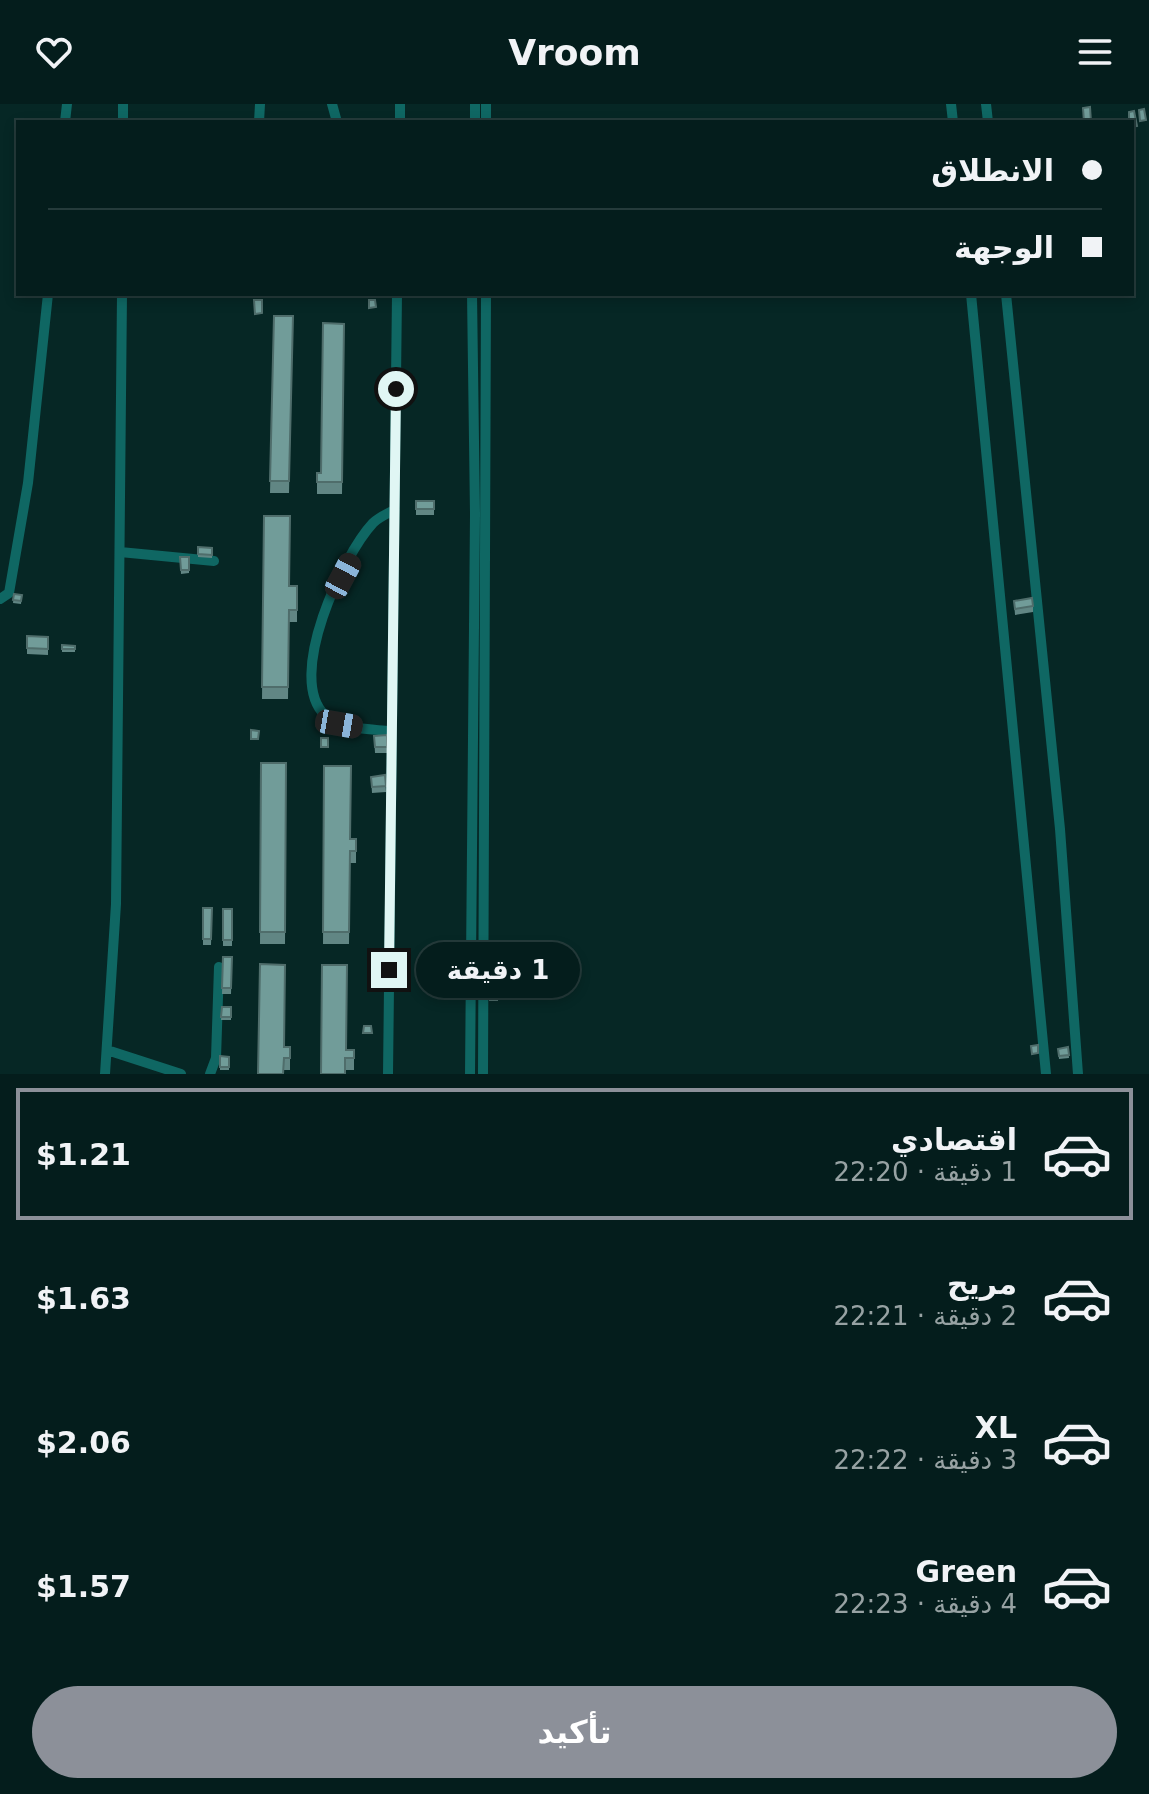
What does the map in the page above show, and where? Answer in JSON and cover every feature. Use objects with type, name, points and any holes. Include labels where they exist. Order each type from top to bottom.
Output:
[{"type":"street","points":[[0,599],[9,593],[18,544],[48,296]]},
{"type":"street","points":[[105,1074],[116,904],[122,296]]},
{"type":"street","points":[[388,1074],[395,296]]},
{"type":"street","points":[[470,1074],[475,514],[472,296]]},
{"type":"street","points":[[483,1074],[486,296]]},
{"type":"street","points":[[971,296],[1046,1074]]},
{"type":"street","points":[[1006,296],[1060,829],[1078,1074]]},
{"type":"street","points":[[390,731],[339,724],[327,718],[314,694],[310,673],[319,628],[343,576],[367,530],[376,519],[394,510]]},
{"type":"street","points":[[120,552],[214,561]]},
{"type":"street","points":[[210,1074],[216,1058],[219,967]]},
{"type":"street","points":[[107,1050],[181,1074]]},
{"type":"building","points":[[1090,107],[1091,120],[1084,120],[1083,108]]},
{"type":"building","points":[[1144,109],[1146,120],[1140,121],[1139,110]]},
{"type":"building","points":[[1134,111],[1137,126],[1134,127],[1134,120],[1129,120],[1129,112]]},
{"type":"building","points":[[254,300],[262,300],[262,313],[255,314]]},
{"type":"building","points":[[369,300],[375,300],[376,307],[369,308]]},
{"type":"building","points":[[274,316],[293,316],[289,481],[270,481]]},
{"type":"building","points":[[323,323],[344,324],[342,482],[317,482],[317,473],[321,473]]},
{"type":"building","points":[[416,501],[434,501],[434,509],[416,509]]},
{"type":"building","points":[[264,516],[290,516],[289,586],[297,586],[297,610],[289,610],[288,687],[262,687]]},
{"type":"building","points":[[198,547],[212,548],[212,555],[198,554]]},
{"type":"building","points":[[180,557],[189,557],[189,570],[181,570]]},
{"type":"building","points":[[14,594],[22,595],[21,601],[13,600]]},
{"type":"building","points":[[1032,598],[1033,606],[1015,609],[1014,601]]},
{"type":"building","points":[[27,636],[48,637],[48,649],[27,648]]},
{"type":"building","points":[[62,645],[75,646],[75,649],[62,649]]},
{"type":"building","points":[[251,730],[259,731],[258,739],[251,739]]},
{"type":"building","points":[[387,735],[387,747],[375,747],[374,736]]},
{"type":"building","points":[[321,738],[328,738],[328,747],[321,747]]},
{"type":"building","points":[[261,763],[286,763],[285,932],[260,932]]},
{"type":"building","points":[[324,766],[351,766],[350,839],[356,839],[356,851],[350,851],[349,932],[323,932]]},
{"type":"building","points":[[385,775],[386,786],[372,787],[371,777]]},
{"type":"building","points":[[203,908],[212,908],[211,939],[203,939]]},
{"type":"building","points":[[223,909],[232,909],[232,940],[223,940]]},
{"type":"building","points":[[223,957],[232,957],[231,988],[222,988]]},
{"type":"building","points":[[260,964],[285,965],[284,1047],[290,1047],[290,1058],[284,1058],[283,1074],[258,1074]]},
{"type":"building","points":[[322,965],[347,965],[346,1050],[354,1050],[354,1058],[345,1058],[345,1074],[321,1074]]},
{"type":"building","points":[[489,992],[497,992],[497,1000],[490,1000]]},
{"type":"building","points":[[222,1007],[231,1007],[231,1017],[221,1017]]},
{"type":"building","points":[[364,1026],[371,1026],[372,1033],[363,1033]]},
{"type":"building","points":[[1038,1045],[1038,1053],[1032,1054],[1031,1046]]},
{"type":"building","points":[[1068,1047],[1069,1055],[1059,1056],[1058,1049]]},
{"type":"building","points":[[220,1056],[229,1057],[229,1067],[220,1067]]},
{"type":"route","points":[[389,970],[396,389]]}]
